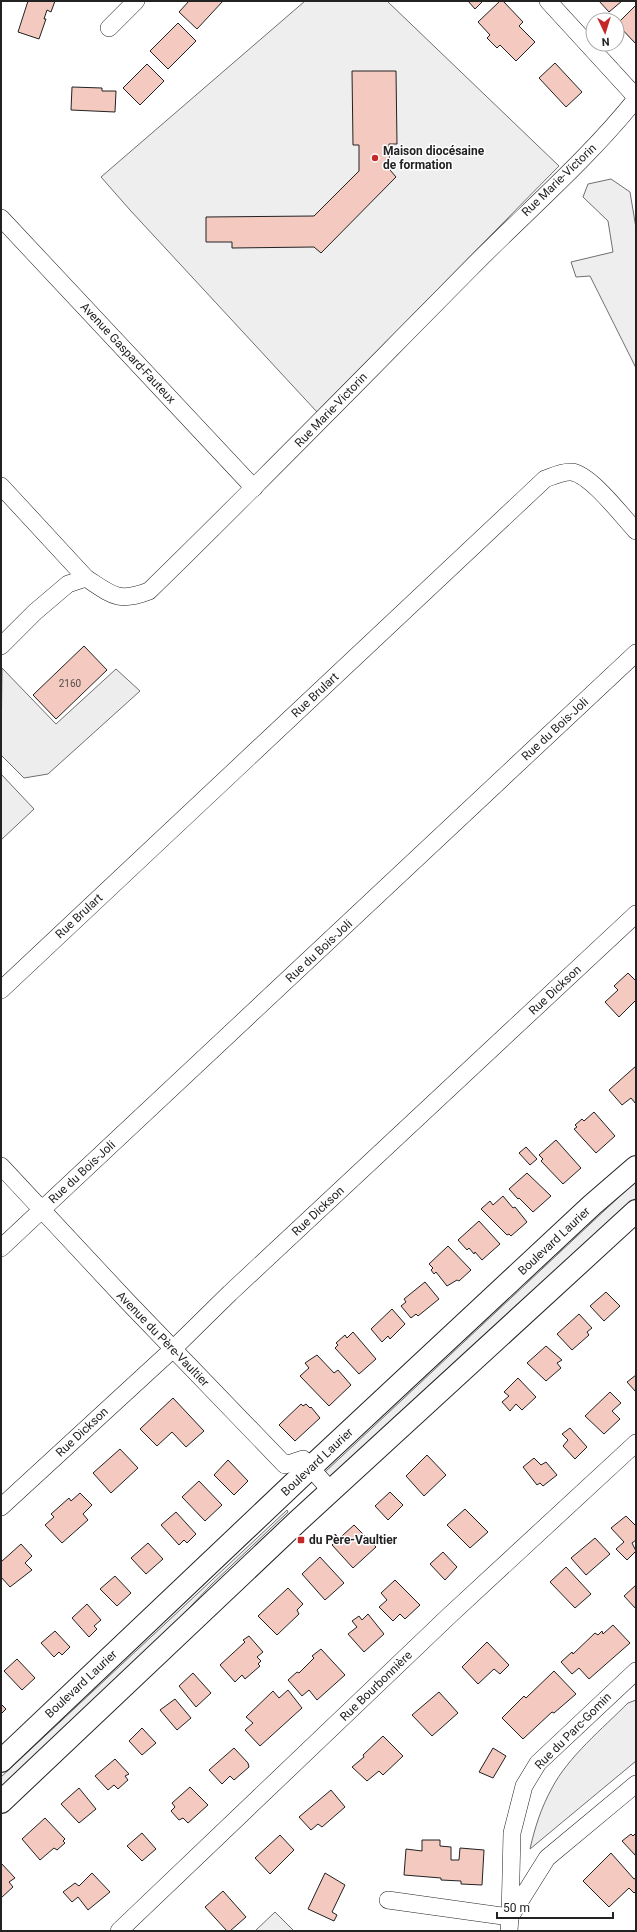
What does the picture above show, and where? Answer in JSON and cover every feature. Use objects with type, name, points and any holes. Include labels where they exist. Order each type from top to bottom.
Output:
[{"type":"main road","name":"Boulevard Laurier","points":[[1,1760],[310,1468],[592,1205],[636,1167]]},
{"type":"main road","points":[[1,1802],[331,1491],[636,1211]]},
{"type":"street","points":[[109,28],[136,1]]},
{"type":"street","points":[[548,1],[636,98]]},
{"type":"street","name":"Rue Marie-Victorin","points":[[1,486],[86,578],[114,596],[133,597],[149,591],[254,488],[512,226],[612,129],[636,98]]},
{"type":"street","name":"Avenue Gaspard-Fauteux","points":[[1,218],[254,488]]},
{"type":"street","name":"Rue Brulart","points":[[1,990],[545,479],[557,474],[572,472],[586,477],[636,531]]},
{"type":"street","points":[[1,646],[35,612],[68,584],[86,578]]},
{"type":"street","name":"Rue du Bois-Joli","points":[[1,1248],[636,653]]},
{"type":"street","name":"Rue Dickson","points":[[1,1507],[173,1349],[236,1288],[636,914]]},
{"type":"street","name":"Avenue du Père-Vaultier","points":[[1,1166],[173,1349],[285,1465],[303,1459],[331,1491]]},
{"type":"street","name":"Rue Bourbonnière","points":[[119,1931],[446,1619],[636,1443]]},
{"type":"street","name":"Rue du Parc-Gomin","points":[[510,1924],[512,1833],[524,1786],[538,1763],[636,1671]]},
{"type":"street","points":[[388,1900],[510,1924],[547,1858],[636,1784]]},
{"type":"shaded area","points":[[305,1],[387,1],[559,166],[317,412],[101,177]]},
{"type":"shaded area","points":[[611,179],[630,192],[636,228],[636,368],[590,276],[576,277],[571,262],[613,252],[608,221],[583,197],[588,184]]},
{"type":"shaded area","points":[[2,668],[56,724],[116,669],[140,691],[48,774],[24,778],[1,755]]},
{"type":"shaded area","points":[[1,774],[34,809],[1,840]]},
{"type":"shaded area","points":[[636,1181],[636,1198],[330,1478],[325,1472]]},
{"type":"shaded area","points":[[287,1510],[288,1512],[211,1585],[133,1667],[1,1792],[1,1777]]},
{"type":"shaded area","points":[[636,1700],[636,1761],[530,1849],[536,1825],[548,1795],[559,1776],[576,1754],[597,1733],[628,1703]]},
{"type":"shaded area","points":[[275,1912],[294,1931],[255,1931]]},
{"type":"building","points":[[28,1],[55,1],[51,12],[47,10],[44,19],[46,19],[39,39],[18,32]]},
{"type":"building","points":[[189,1],[223,1],[197,29],[179,12]]},
{"type":"building","points":[[468,1],[483,1],[475,9]]},
{"type":"building","points":[[500,1],[503,1],[523,22],[519,26],[535,42],[516,61],[500,45],[497,48],[487,38],[490,35],[478,22]]},
{"type":"building","points":[[599,1],[622,1],[609,12]]},
{"type":"building","points":[[636,5],[636,44],[625,32],[625,16]]},
{"type":"building","points":[[178,23],[196,41],[168,69],[150,51]]},
{"type":"building","points":[[555,63],[582,92],[566,107],[539,78]]},
{"type":"building","points":[[147,64],[164,81],[140,105],[123,88]]},
{"type":"building","name":"Maison diocésaine de formation","points":[[352,71],[396,71],[397,144],[389,144],[390,170],[396,177],[321,253],[314,247],[232,248],[232,242],[206,242],[206,217],[314,216],[359,171],[359,145],[353,145]]},
{"type":"building","points":[[72,87],[102,88],[102,91],[116,91],[115,112],[71,110]]},
{"type":"building","points":[[84,646],[107,670],[56,719],[33,695]]},
{"type":"building","points":[[628,973],[636,981],[636,1000],[619,1017],[605,1002],[618,990],[614,986]]},
{"type":"building","points":[[636,1066],[636,1104],[631,1098],[622,1105],[609,1090]]},
{"type":"building","points":[[594,1112],[615,1136],[596,1153],[574,1129],[577,1127],[575,1125],[582,1119],[584,1121]]},
{"type":"building","points":[[556,1140],[581,1168],[563,1184],[541,1161],[543,1159],[539,1155]]},
{"type":"building","points":[[526,1147],[537,1159],[530,1165],[519,1153]]},
{"type":"building","points":[[527,1173],[551,1196],[533,1212],[509,1189]]},
{"type":"building","points":[[503,1196],[513,1208],[515,1207],[527,1222],[511,1236],[509,1234],[507,1235],[481,1209],[490,1201],[493,1205]]},
{"type":"building","points":[[479,1221],[500,1244],[482,1260],[469,1248],[467,1250],[458,1240]]},
{"type":"building","points":[[448,1246],[471,1270],[459,1281],[457,1280],[447,1286],[436,1272],[434,1274],[431,1270],[433,1268],[429,1264]]},
{"type":"building","points":[[425,1282],[439,1299],[418,1316],[416,1314],[411,1318],[401,1306],[406,1302],[404,1299]]},
{"type":"building","points":[[606,1292],[620,1306],[604,1321],[590,1306]]},
{"type":"building","points":[[392,1309],[405,1324],[390,1339],[388,1336],[382,1342],[371,1329]]},
{"type":"building","points":[[579,1314],[592,1328],[587,1332],[589,1335],[572,1350],[557,1334]]},
{"type":"building","points":[[353,1332],[376,1359],[359,1374],[335,1348],[338,1345],[336,1343],[345,1335],[347,1338]]},
{"type":"building","points":[[546,1346],[562,1360],[557,1363],[561,1368],[546,1381],[527,1363]]},
{"type":"building","points":[[317,1355],[334,1373],[338,1370],[351,1385],[329,1406],[300,1376],[309,1368],[305,1363]]},
{"type":"building","points":[[636,1375],[636,1392],[627,1382]]},
{"type":"building","points":[[518,1378],[536,1397],[522,1410],[516,1404],[510,1411],[502,1402],[509,1396],[504,1392]]},
{"type":"building","points":[[610,1392],[621,1403],[612,1411],[620,1419],[604,1434],[585,1416]]},
{"type":"building","points":[[173,1398],[204,1431],[186,1447],[172,1432],[157,1446],[140,1429]]},
{"type":"building","points":[[301,1404],[303,1406],[306,1404],[310,1408],[311,1407],[320,1418],[295,1441],[279,1425]]},
{"type":"building","points":[[570,1428],[587,1447],[575,1459],[563,1446],[568,1440],[562,1434]]},
{"type":"building","points":[[120,1449],[138,1468],[111,1493],[93,1473]]},
{"type":"building","points":[[427,1455],[446,1475],[424,1496],[406,1476]]},
{"type":"building","points":[[534,1458],[541,1465],[546,1462],[557,1475],[543,1486],[540,1483],[537,1485],[523,1467]]},
{"type":"building","points":[[228,1460],[248,1481],[234,1495],[214,1475]]},
{"type":"building","points":[[199,1481],[222,1505],[205,1521],[182,1497]]},
{"type":"building","points":[[390,1492],[403,1505],[388,1520],[375,1506]]},
{"type":"building","points":[[80,1493],[92,1505],[83,1514],[88,1520],[62,1543],[45,1525],[54,1517],[51,1514],[69,1498],[71,1501]]},
{"type":"building","points":[[465,1509],[488,1532],[470,1548],[447,1525]]},
{"type":"building","points":[[176,1512],[196,1534],[187,1543],[184,1540],[179,1545],[161,1525]]},
{"type":"building","points":[[626,1516],[636,1526],[636,1540],[632,1543],[636,1551],[627,1560],[616,1549],[624,1542],[611,1528]]},
{"type":"building","points":[[354,1525],[376,1547],[353,1568],[332,1545]]},
{"type":"building","points":[[595,1538],[610,1554],[586,1575],[571,1558]]},
{"type":"building","points":[[148,1543],[163,1559],[146,1574],[131,1558]]},
{"type":"building","points":[[21,1544],[32,1556],[25,1563],[32,1570],[10,1587],[1,1577],[1,1562]]},
{"type":"building","points":[[443,1552],[457,1567],[445,1580],[430,1564]]},
{"type":"building","points":[[320,1557],[344,1583],[325,1600],[302,1574]]},
{"type":"building","points":[[566,1567],[591,1594],[575,1608],[550,1582]]},
{"type":"building","points":[[115,1576],[131,1593],[117,1606],[100,1589]]},
{"type":"building","points":[[395,1580],[420,1605],[405,1619],[400,1614],[393,1621],[379,1607],[387,1600],[381,1593]]},
{"type":"building","points":[[636,1585],[636,1609],[624,1596]]},
{"type":"building","points":[[288,1588],[303,1604],[297,1610],[299,1614],[277,1635],[258,1616]]},
{"type":"building","points":[[87,1604],[101,1620],[94,1626],[97,1629],[89,1637],[72,1618]]},
{"type":"building","points":[[368,1614],[384,1634],[364,1652],[348,1634],[357,1627],[352,1621],[359,1616],[362,1620]]},
{"type":"building","points":[[613,1625],[630,1643],[589,1679],[579,1668],[572,1674],[561,1662],[572,1652],[573,1654],[595,1633],[598,1635],[602,1631],[603,1634]]},
{"type":"building","points":[[55,1631],[70,1647],[62,1655],[59,1652],[54,1657],[41,1643]]},
{"type":"building","points":[[249,1636],[263,1652],[257,1657],[261,1661],[258,1664],[260,1666],[245,1679],[242,1675],[235,1682],[220,1665],[245,1642],[243,1640]]},
{"type":"building","points":[[487,1642],[509,1665],[500,1674],[494,1669],[478,1684],[462,1667]]},
{"type":"building","points":[[321,1649],[345,1675],[317,1700],[309,1690],[302,1696],[288,1680],[297,1672],[299,1673],[314,1658],[312,1656]]},
{"type":"building","points":[[17,1659],[35,1678],[22,1690],[4,1671]]},
{"type":"building","points":[[554,1671],[576,1694],[554,1713],[552,1712],[523,1739],[502,1718],[524,1696],[526,1698]]},
{"type":"building","points":[[193,1673],[211,1693],[196,1707],[179,1686]]},
{"type":"building","points":[[288,1690],[302,1708],[260,1746],[245,1730],[253,1723],[246,1717],[273,1691],[279,1698]]},
{"type":"building","points":[[439,1692],[458,1713],[432,1736],[412,1715]]},
{"type":"building","points":[[175,1699],[191,1718],[177,1730],[160,1710]]},
{"type":"building","points":[[1,1704],[6,1709],[1,1714]]},
{"type":"building","points":[[142,1728],[156,1743],[142,1755],[129,1741]]},
{"type":"building","points":[[383,1736],[403,1756],[383,1775],[379,1771],[367,1781],[352,1767],[364,1757],[363,1755]]},
{"type":"building","points":[[234,1748],[248,1763],[249,1767],[234,1780],[230,1776],[222,1784],[209,1770]]},
{"type":"building","points":[[493,1748],[506,1756],[493,1778],[479,1772]]},
{"type":"building","points":[[115,1759],[129,1774],[125,1776],[128,1780],[118,1789],[114,1785],[108,1790],[95,1776]]},
{"type":"building","points":[[190,1787],[208,1805],[188,1823],[183,1818],[179,1820],[171,1811],[175,1807],[172,1803]]},
{"type":"building","points":[[79,1788],[96,1809],[79,1823],[61,1804]]},
{"type":"building","points":[[331,1790],[345,1807],[322,1827],[318,1824],[311,1830],[299,1817]]},
{"type":"building","points":[[45,1818],[65,1839],[63,1841],[65,1843],[57,1850],[54,1848],[40,1860],[22,1839]]},
{"type":"building","points":[[142,1833],[156,1849],[142,1861],[127,1846]]},
{"type":"building","points":[[636,1833],[636,1856],[622,1841],[631,1834],[633,1836]]},
{"type":"building","points":[[280,1835],[294,1850],[270,1874],[255,1858]]},
{"type":"building","points":[[422,1840],[440,1840],[440,1846],[451,1847],[451,1860],[459,1860],[460,1848],[484,1850],[482,1885],[461,1884],[461,1881],[441,1880],[441,1878],[404,1875],[406,1849],[422,1851]]},
{"type":"building","points":[[611,1853],[634,1879],[636,1878],[636,1891],[634,1893],[629,1888],[609,1907],[583,1881]]},
{"type":"building","points":[[1,1863],[15,1878],[9,1882],[13,1887],[1,1898]]},
{"type":"building","points":[[92,1873],[110,1892],[88,1910],[78,1897],[72,1902],[63,1892],[75,1883],[79,1886]]},
{"type":"building","points":[[325,1873],[345,1885],[332,1912],[337,1915],[334,1921],[308,1909]]},
{"type":"building","points":[[223,1891],[246,1917],[230,1931],[227,1931],[205,1907]]},
{"type":"place","name":"Maison diocésaine de formation","points":[[375,158]]},
{"type":"place","name":"du Père-Vaultier","points":[[301,1540]]}]
